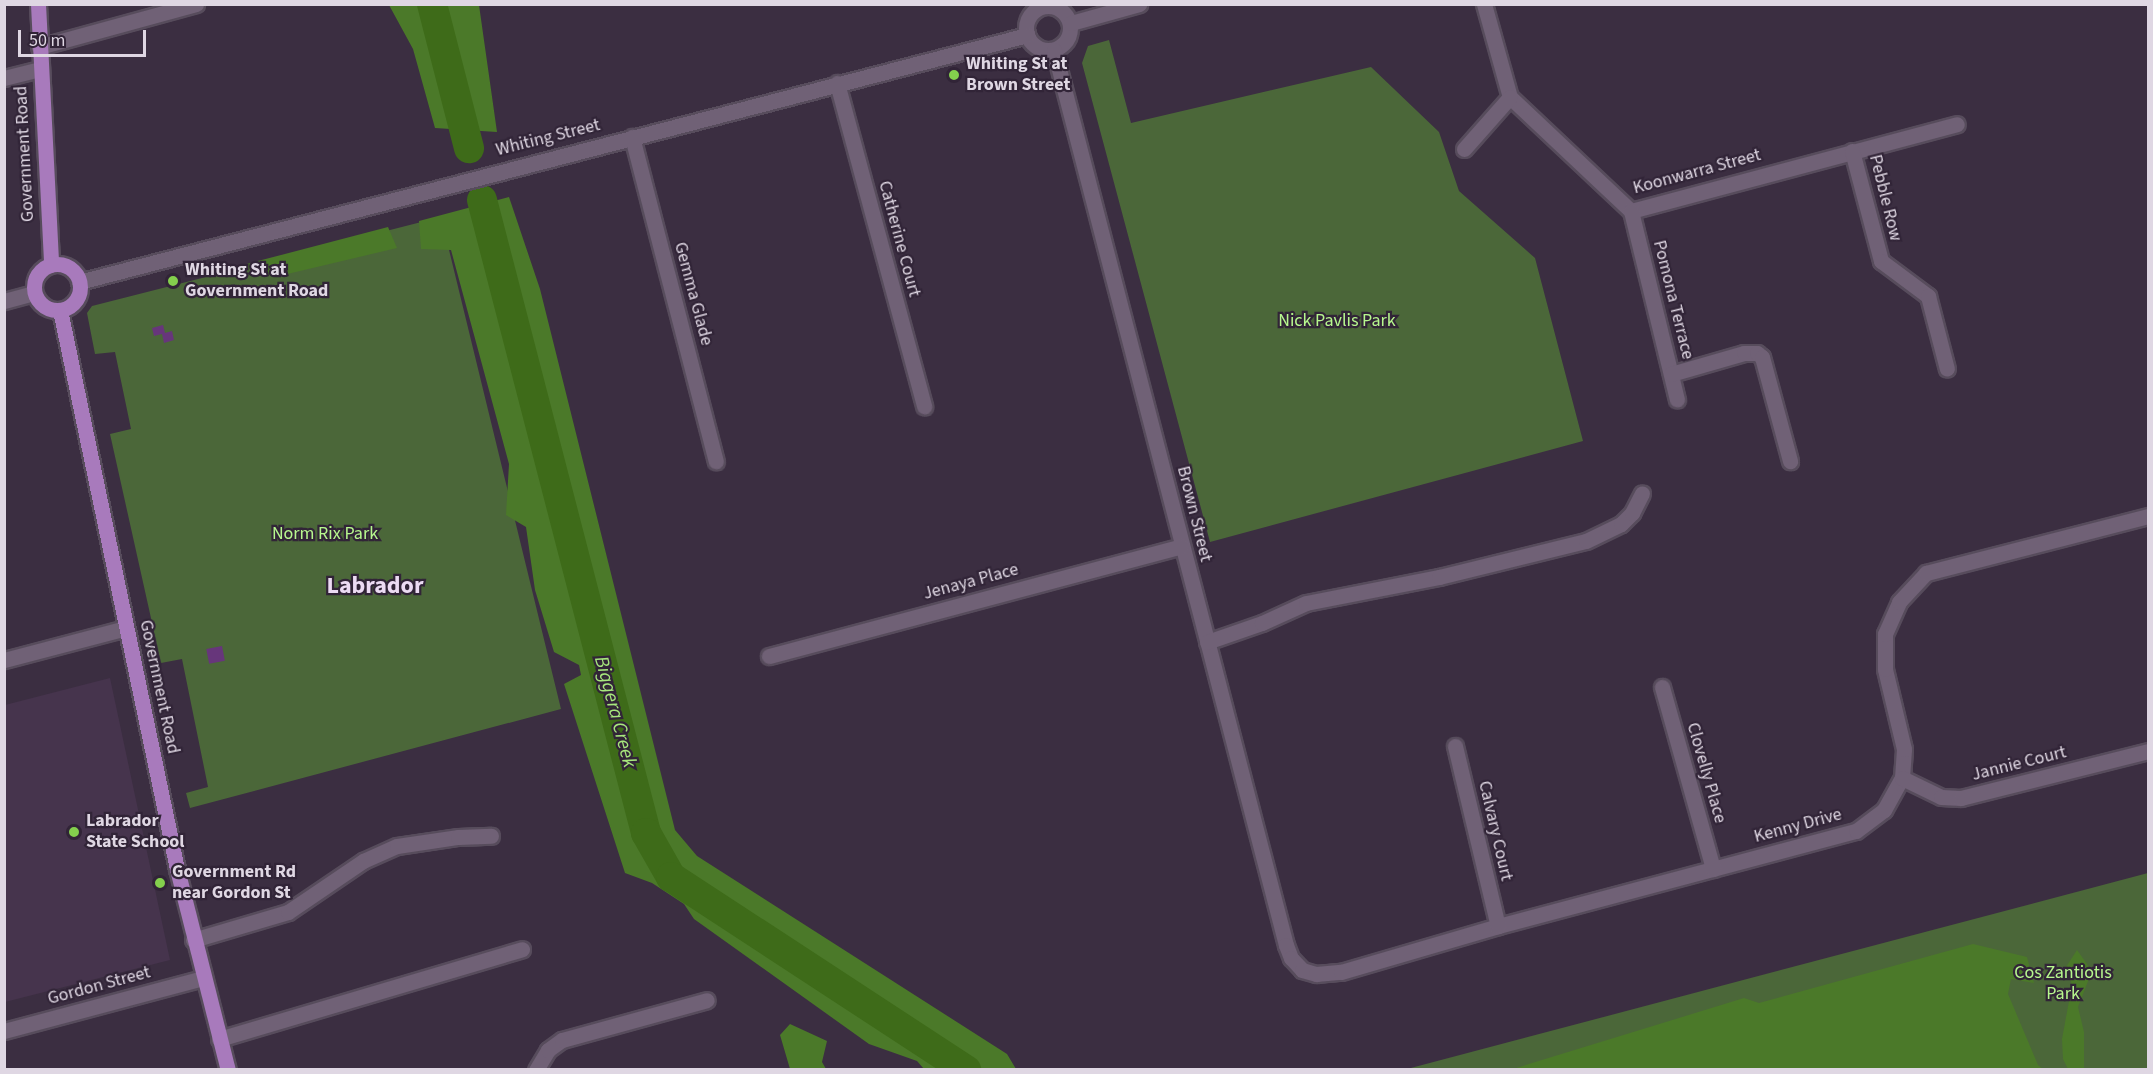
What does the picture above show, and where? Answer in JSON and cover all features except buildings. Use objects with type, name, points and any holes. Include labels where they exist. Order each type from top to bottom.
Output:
[{"type":"main road","name":"Government Road","points":[[38,4],[39,69],[51,265]]},
{"type":"main road","points":[[51,265],[65,266],[76,275],[79,282],[77,297],[73,303],[60,310],[44,306],[34,293],[37,276],[51,265]]},
{"type":"main road","name":"Government Road","points":[[60,310],[193,940],[228,1070]]},
{"type":"street","points":[[39,47],[196,4]]},
{"type":"street","points":[[1071,23],[1139,4]]},
{"type":"street","points":[[1464,149],[1510,97],[1484,4]]},
{"type":"street","points":[[1042,6],[1060,9],[1071,23],[1066,43],[1054,50],[1037,48],[1027,35],[1027,21],[1036,9],[1042,6]]},
{"type":"street","name":"Whiting Street","points":[[79,282],[1027,35]]},
{"type":"street","name":"Brown Street","points":[[1054,50],[1287,945],[1291,958],[1302,970],[1316,974]]},
{"type":"street","points":[[4,78],[39,69]]},
{"type":"street","name":"Catherine Court","points":[[837,83],[924,406]]},
{"type":"street","name":"Koonwarra Street","points":[[1510,97],[1631,211],[1957,124]]},
{"type":"street","name":"Gemma Glade","points":[[632,137],[716,461]]},
{"type":"street","name":"Pebble Row","points":[[1852,151],[1879,256],[1883,265],[1929,296],[1947,369]]},
{"type":"street","name":"Pomona Terrace","points":[[1631,211],[1677,399]]},
{"type":"street","points":[[4,301],[34,293]]},
{"type":"street","points":[[1671,374],[1744,353],[1757,353],[1762,357],[1790,460]]},
{"type":"street","points":[[1207,642],[1306,603],[1439,578],[1586,541],[1621,524],[1632,513],[1642,493]]},
{"type":"street","name":"Kenny Drive","points":[[1316,974],[1341,972],[1498,926],[1856,831],[1884,810],[1902,778],[1904,749],[1884,669],[1885,634],[1899,602],[1926,573],[2148,516]]},
{"type":"street","name":"Jenaya Place","points":[[770,656],[1182,546]]},
{"type":"street","points":[[4,660],[126,628]]},
{"type":"street","name":"Clovelly Place","points":[[1662,687],[1713,869]]},
{"type":"street","name":"Calvary Court","points":[[1455,746],[1498,926]]},
{"type":"street","name":"Jannie Court","points":[[1902,778],[1941,797],[1961,798],[2148,751]]},
{"type":"street","points":[[193,940],[288,912],[363,861],[397,846],[458,837],[491,836]]},
{"type":"street","points":[[219,1038],[522,949]]},
{"type":"street","name":"Gordon Street","points":[[4,1031],[203,978]]},
{"type":"street","points":[[536,1070],[548,1050],[562,1040],[707,1000]]},
{"type":"shaded area","name":"Labrador State School","points":[[110,678],[170,960],[5,1002],[5,705]]},
{"type":"green space","points":[[389,5],[479,5],[497,132],[435,128],[413,49]]},
{"type":"green space","name":"Nick Pavlis Park","points":[[1109,40],[1131,123],[1371,67],[1439,132],[1459,191],[1535,258],[1583,441],[1210,542],[1082,63],[1088,46]]},
{"type":"green space","points":[[509,197],[540,289],[675,830],[697,856],[1007,1054],[1016,1069],[924,1069],[917,1061],[869,1044],[694,919],[684,904],[652,883],[625,873],[564,684],[581,675],[579,665],[554,652],[535,590],[526,527],[506,515],[509,464],[451,250],[421,249],[419,221]]},
{"type":"green space","name":"Norm Rix Park","points":[[441,217],[561,709],[190,808],[186,793],[208,787],[182,659],[161,663],[110,434],[131,429],[115,352],[95,354],[87,313],[92,306]]},
{"type":"green space","points":[[388,227],[397,248],[279,276],[239,266]]},
{"type":"green space","name":"Cos Zantiotis Park","points":[[2148,873],[2148,1069],[1407,1069]]},
{"type":"green space","points":[[1973,944],[2027,957],[2034,983],[2011,979],[2008,994],[2038,1065],[2043,1069],[1513,1069],[1744,998],[1759,1003]]},
{"type":"green space","points":[[2077,950],[2092,971],[2078,1007],[2084,1032],[2084,1069],[2068,1069],[2063,1059],[2062,1039],[2072,985],[2066,967]]},
{"type":"green space","points":[[790,1024],[827,1041],[822,1062],[826,1069],[790,1069],[780,1035]]},
{"type":"waterway","name":"Biggera Creek","points":[[432,4],[469,148]]},
{"type":"waterway","name":"Biggera Creek","points":[[482,200],[646,833],[671,877],[966,1070]]},
{"type":"place","name":"Whiting St at Brown Street","points":[[954,75]]},
{"type":"place","name":"Whiting St at Government Road","points":[[173,281]]},
{"type":"place","name":"Labrador State School","points":[[74,832]]},
{"type":"place","name":"Government Rd near Gordon St","points":[[160,883]]},
{"type":"district","name":"Labrador","points":[[375,586]]}]
